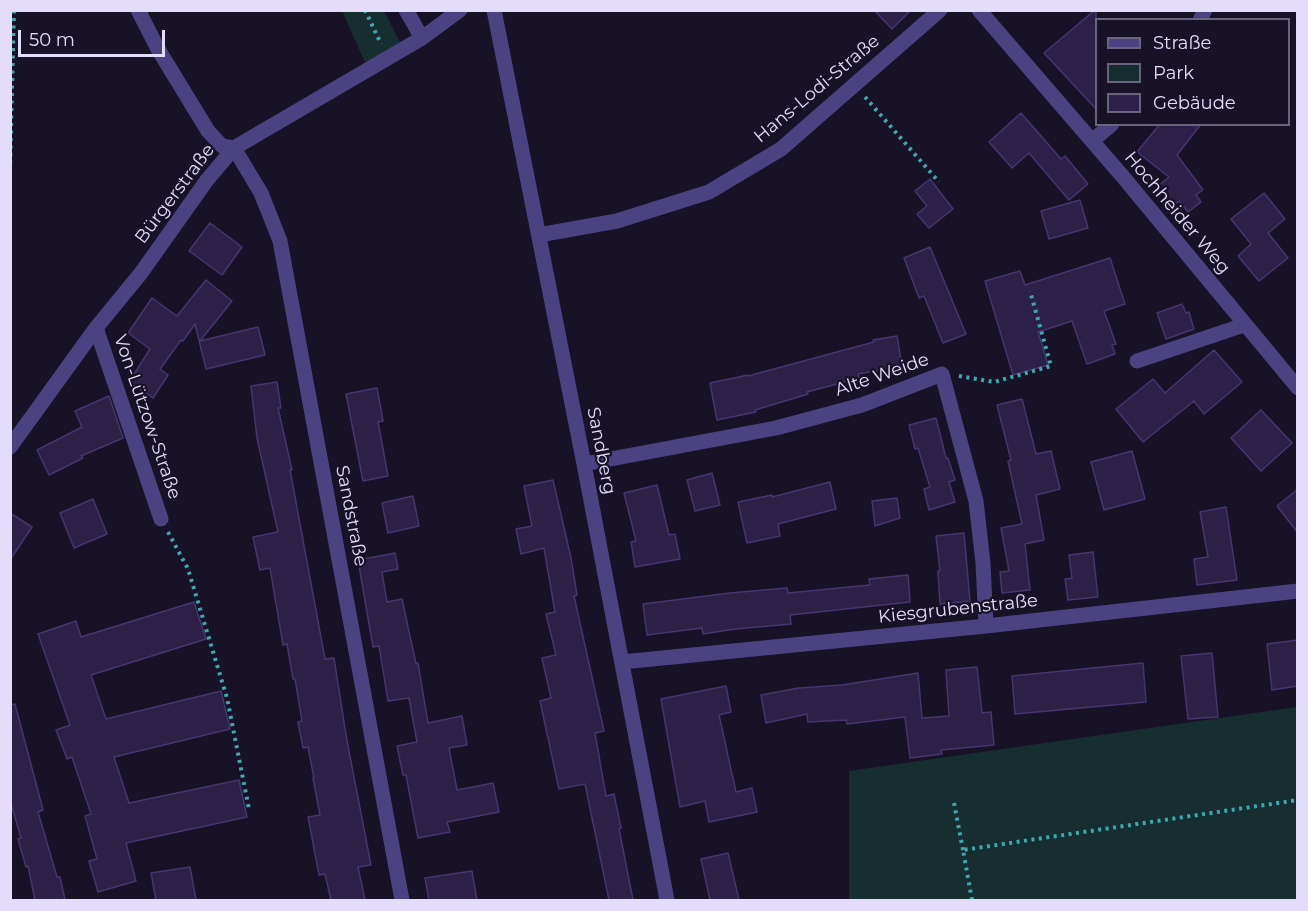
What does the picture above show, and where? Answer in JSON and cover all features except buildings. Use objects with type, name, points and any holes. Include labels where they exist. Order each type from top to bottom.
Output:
[{"type":"street","points":[[138,10],[158,49],[208,131],[222,146],[234,148]]},
{"type":"street","points":[[406,10],[422,38]]},
{"type":"street","name":"Bürgerstraße","points":[[10,447],[96,328],[141,273],[207,180],[234,148],[422,38],[460,10]]},
{"type":"street","name":"Sandberg","points":[[494,10],[540,235],[667,900]]},
{"type":"street","name":"Hans-Lodi-Straße","points":[[540,235],[617,221],[708,192],[781,149],[940,10]]},
{"type":"street","name":"Hochheider Weg","points":[[979,10],[1092,141],[1298,388]]},
{"type":"street","points":[[1092,141],[1110,126]]},
{"type":"street","name":"Sandstraße","points":[[234,148],[261,193],[280,241],[402,900]]},
{"type":"street","points":[[1137,361],[1244,325]]},
{"type":"street","name":"Von-Lützow-Straße","points":[[96,328],[161,519]]},
{"type":"street","name":"Alte Weide","points":[[584,464],[776,428],[861,405],[942,374],[976,501],[983,563],[986,626]]},
{"type":"street","name":"Kiesgrubenstraße","points":[[622,662],[986,626],[1298,591]]},
{"type":"path","points":[[10,171],[14,10]]},
{"type":"path","points":[[365,10],[388,58]]},
{"type":"path","points":[[854,86],[939,182]]},
{"type":"path","points":[[942,374],[994,382],[1051,366],[1030,291]]},
{"type":"path","points":[[161,519],[192,580],[227,698],[249,809]]},
{"type":"path","points":[[963,850],[1298,800]]},
{"type":"path","points":[[954,803],[972,900]]},
{"type":"green space","points":[[342,11],[384,11],[403,49],[368,69]]},
{"type":"green space","points":[[1297,707],[1297,900],[849,900],[849,771]]}]
